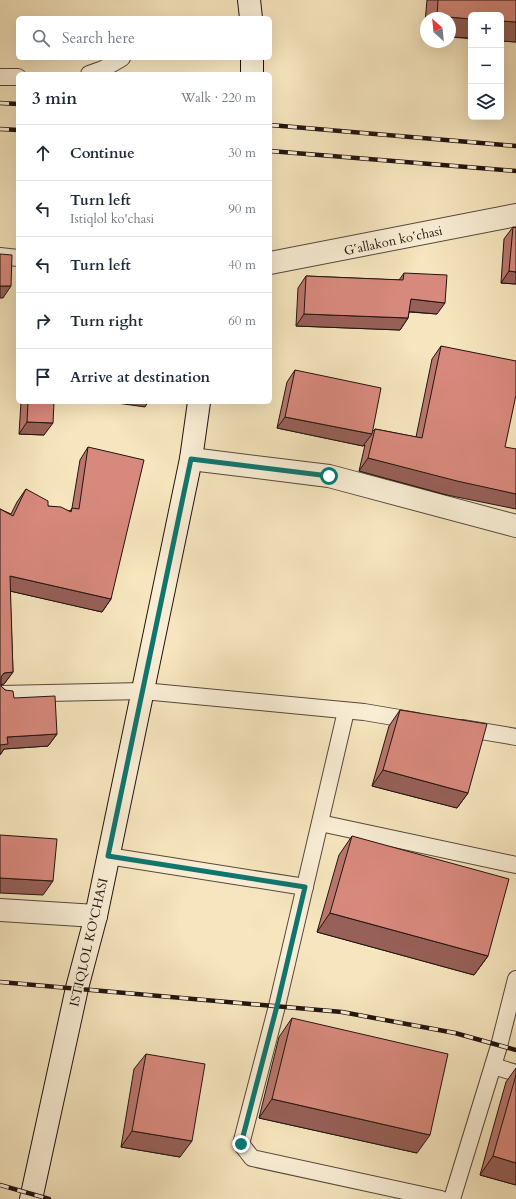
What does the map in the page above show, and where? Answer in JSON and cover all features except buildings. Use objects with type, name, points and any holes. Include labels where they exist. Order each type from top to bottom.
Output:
[{"type":"main road","points":[[249,0],[251,16]]},
{"type":"main road","points":[[252,60],[252,72]]},
{"type":"main road","name":"Gʻallakon koʻchasi","points":[[272,263],[516,215]]},
{"type":"main road","name":"ISTIQLOL KO'CHASI","points":[[31,1199],[77,988],[96,916],[191,459],[199,404]]},
{"type":"main road","points":[[191,459],[329,476],[516,526]]},
{"type":"main road","points":[[0,910],[96,916]]},
{"type":"lane","points":[[95,72],[119,60]]},
{"type":"lane","points":[[0,76],[16,77]]},
{"type":"lane","points":[[0,256],[16,258]]},
{"type":"lane","points":[[0,694],[142,691],[346,711],[516,737]]},
{"type":"lane","points":[[346,711],[277,1006],[241,1144],[252,1158],[441,1199]]},
{"type":"lane","points":[[320,823],[516,865]]},
{"type":"lane","points":[[108,856],[305,887]]},
{"type":"lane","points":[[452,1199],[493,1066],[516,979]]},
{"type":"lane","points":[[493,1066],[516,1073]]},
{"type":"railway","points":[[0,103],[16,104]]},
{"type":"railway","points":[[272,125],[516,146]]},
{"type":"railway","points":[[0,129],[16,130]]},
{"type":"railway","points":[[272,151],[516,171]]},
{"type":"railway","points":[[0,982],[342,1012],[455,1033],[516,1050]]},
{"type":"railway","points":[[0,1185],[49,1199]]},
{"type":"route","points":[[241,1144],[277,1006],[305,887],[108,856],[191,459],[329,476]]}]
